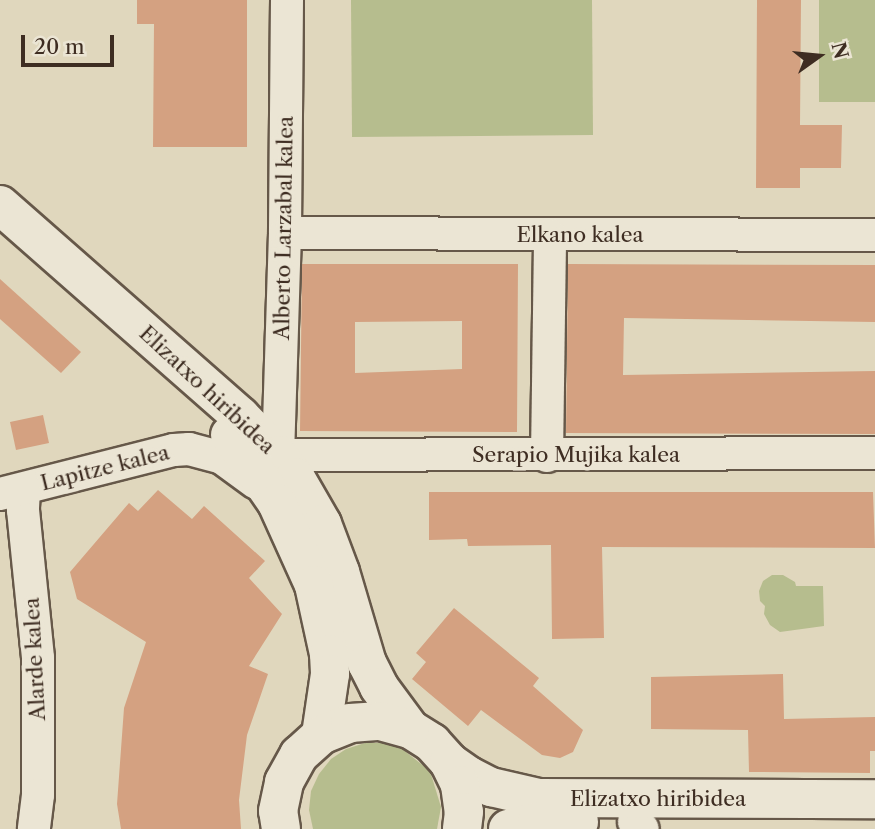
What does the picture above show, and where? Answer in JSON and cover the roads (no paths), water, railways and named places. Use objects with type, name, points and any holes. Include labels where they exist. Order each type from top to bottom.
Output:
[{"type":"main road","name":"Elizatxo hiribidea","points":[[0,205],[240,416],[278,455],[295,477],[322,524],[340,572],[367,663],[386,698],[410,729]]},
{"type":"main road","name":"Elizatxo hiribidea","points":[[0,233],[226,429],[254,465],[277,503],[314,585],[326,629],[330,674],[321,734]]},
{"type":"main road","name":"Elizatxo hiribidea","points":[[281,829],[278,811],[284,782],[299,755],[321,734],[350,723],[380,721],[410,729],[432,743],[449,762],[460,785],[464,812],[462,829]]},
{"type":"main road","name":"Elizatxo hiribidea","points":[[449,762],[492,787],[539,798],[875,799]]},
{"type":"main road","points":[[508,829],[537,822],[638,826],[875,823]]},
{"type":"street","name":"Alberto Larzabal kalea","points":[[278,455],[285,233],[286,0]]},
{"type":"street","name":"Elkano kalea","points":[[285,233],[875,235]]},
{"type":"street","points":[[547,456],[550,235]]},
{"type":"street","name":"Lapitze kalea","points":[[12,491],[174,450],[189,449],[222,458],[232,464],[277,503]]},
{"type":"street","name":"Serapio Mujika kalea","points":[[278,455],[875,453]]},
{"type":"street","name":"Alarde kalea","points":[[12,491],[23,510],[38,658],[38,782],[34,829]]}]
